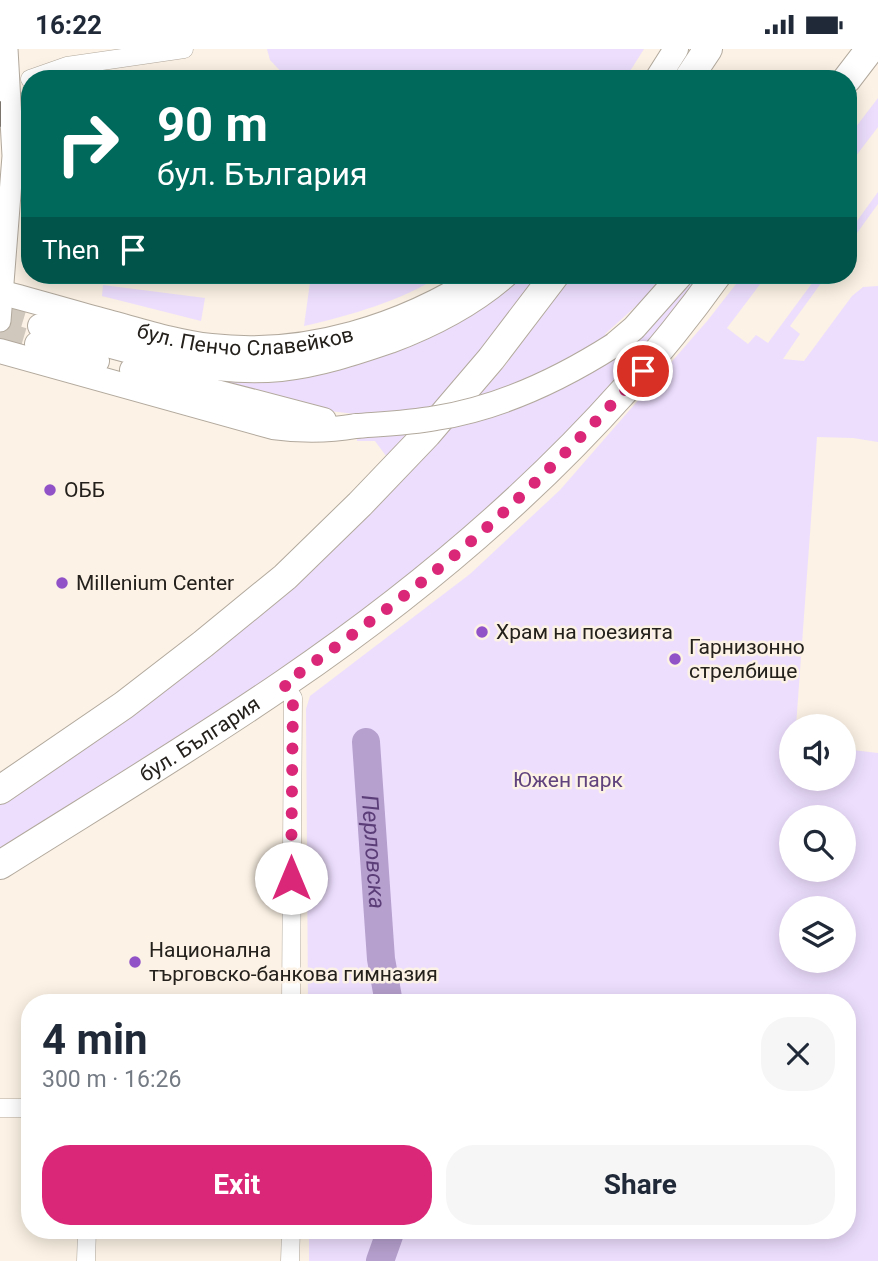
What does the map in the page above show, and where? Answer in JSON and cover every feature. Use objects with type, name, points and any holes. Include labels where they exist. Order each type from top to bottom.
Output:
[{"type":"main road","points":[[663,70],[676,49]]},
{"type":"main road","points":[[694,70],[708,49]]},
{"type":"main road","points":[[854,70],[870,49]]},
{"type":"main road","name":"бул. Пенчо Славейков","points":[[1,292],[176,340],[210,346],[271,348],[294,347],[369,329],[430,304],[467,284]]},
{"type":"main road","name":"бул. Пенчо Славейков","points":[[356,426],[328,422],[240,400],[39,335],[183,364],[238,369],[281,369],[338,359],[407,334],[436,321],[493,284]]},
{"type":"main road","points":[[0,790],[124,705],[285,577],[427,434],[491,359],[548,284]]},
{"type":"main road","name":"бул. Пенчо Славейков","points":[[0,351],[273,427],[320,431],[437,418],[476,410],[528,391],[559,378],[614,345],[634,328],[673,284]]},
{"type":"main road","name":"бул. България","points":[[0,865],[284,684],[415,587],[483,531],[591,426],[643,371],[711,284]]},
{"type":"street","points":[[0,321],[17,79],[7,49]]},
{"type":"street","points":[[52,70],[184,49]]},
{"type":"street","points":[[284,684],[293,698],[291,994]]},
{"type":"street","points":[[0,1108],[21,1108]]},
{"type":"street","points":[[86,1261],[87,1239]]},
{"type":"street","points":[[290,1261],[291,1239]]},
{"type":"green space","points":[[267,49],[644,49],[631,70],[279,70],[270,60]]},
{"type":"green space","points":[[878,98],[878,127],[857,155],[857,126]]},
{"type":"green space","points":[[878,192],[878,204],[857,233],[857,221]]},
{"type":"green space","points":[[310,284],[426,284],[375,306],[304,326]]},
{"type":"green space","points":[[481,284],[532,284],[449,392],[389,460],[375,441],[357,441],[355,414],[304,408],[184,376]]},
{"type":"green space","points":[[566,284],[658,284],[605,334],[621,353],[684,284],[694,284],[660,328],[571,427],[524,474],[425,563],[285,669],[0,851],[0,803],[278,598],[444,436],[503,368]]},
{"type":"green space","name":"Южен парк","points":[[736,284],[760,284],[727,328],[748,344],[756,335],[768,343],[811,284],[820,284],[790,326],[800,334],[783,359],[804,361],[852,296],[863,287],[878,286],[878,442],[817,437],[797,714],[779,714],[779,791],[856,791],[856,750],[878,753],[878,1261],[309,1261],[309,1239],[856,1239],[856,994],[308,994],[306,709],[310,696],[470,574],[560,490]]},
{"type":"green space","points":[[103,285],[205,298],[201,321],[102,296]]},
{"type":"waterway","name":"Перловска","points":[[366,742],[381,959],[387,994]]},
{"type":"waterway","name":"Перловска","points":[[380,1261],[388,1239]]},
{"type":"tunnel","points":[[0,314],[40,326]]},
{"type":"tunnel","points":[[0,333],[37,344]]},
{"type":"tram line","points":[[0,102],[0,126]]},
{"type":"place","name":"ОББ","points":[[50,490]]},
{"type":"place","name":"Millenium Center","points":[[62,583]]},
{"type":"place","name":"Храм на поезията","points":[[482,632]]},
{"type":"place","name":"Гарнизонно стрелбище","points":[[675,659]]},
{"type":"place","name":"Национална търговско-банкова гимназия","points":[[135,962]]},
{"type":"route","points":[[291,878],[293,698],[284,684],[349,638],[483,531],[543,475],[643,371]]}]
